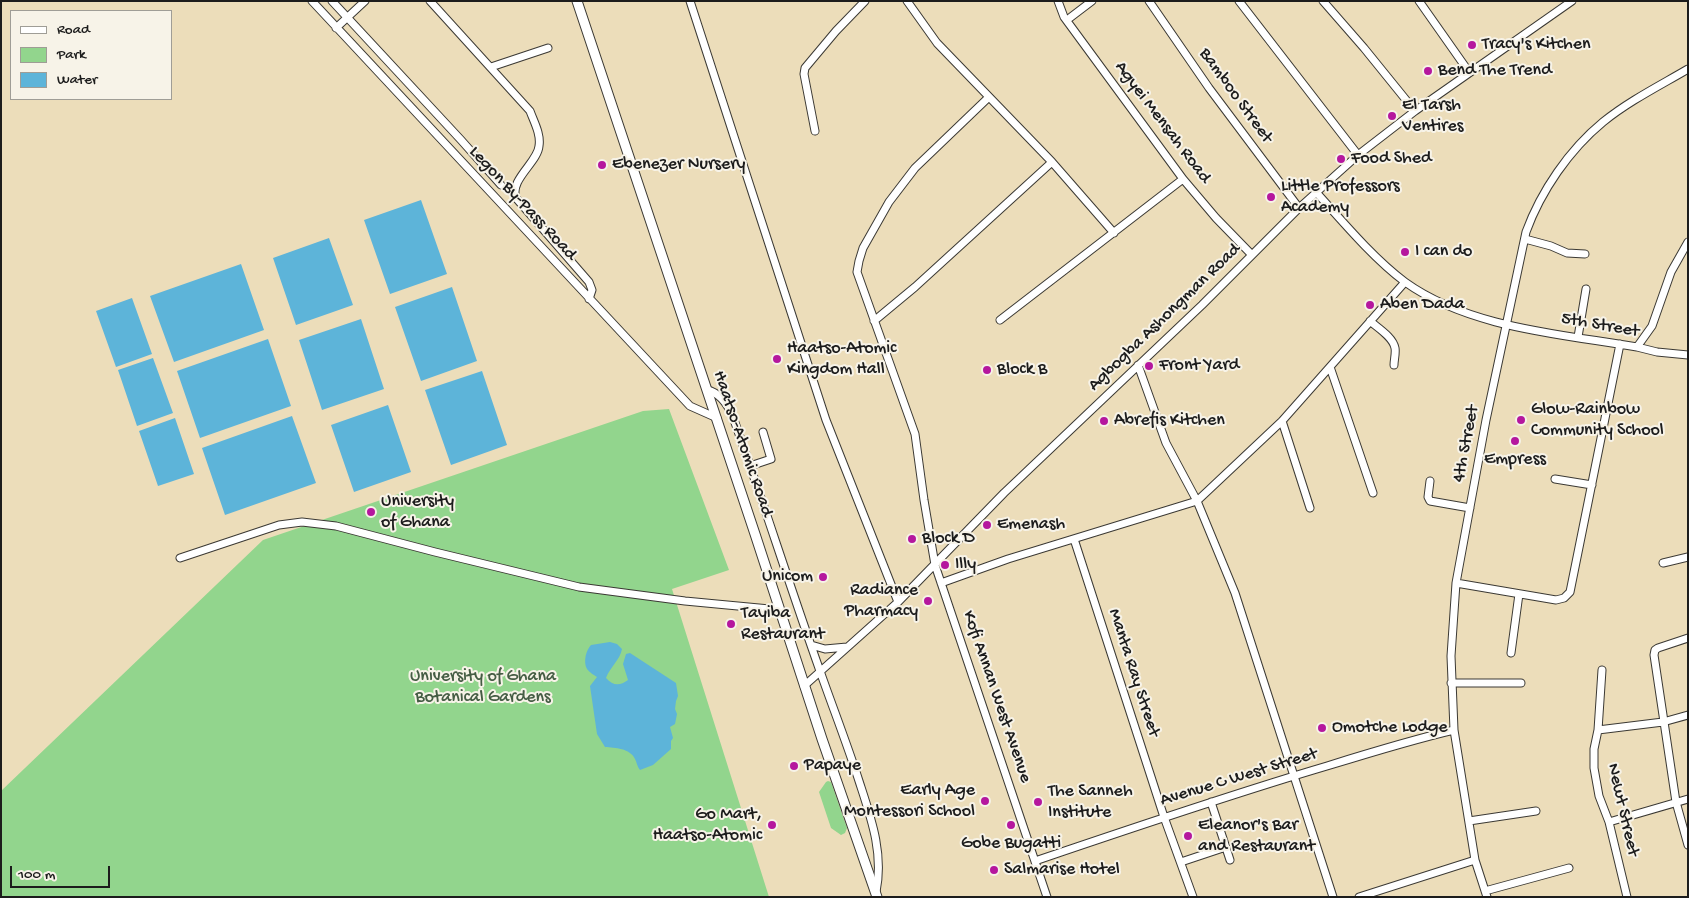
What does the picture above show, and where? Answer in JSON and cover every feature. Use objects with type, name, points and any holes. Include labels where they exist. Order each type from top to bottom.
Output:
[{"type":"main road","name":"Haatso-Atomic Road","points":[[576,1],[717,418],[804,686],[864,864],[876,894]]},
{"type":"street","name":"Legon By-Pass Road","points":[[312,1],[690,406],[717,418]]},
{"type":"street","points":[[332,1],[501,185]]},
{"type":"street","points":[[336,28],[365,1]]},
{"type":"street","points":[[430,1],[530,111],[538,132],[540,147],[516,185],[514,193],[516,198],[589,282],[592,290],[589,299]]},
{"type":"street","points":[[690,1],[826,420],[898,602]]},
{"type":"street","points":[[815,132],[804,74],[805,68],[836,31],[865,1]]},
{"type":"street","points":[[907,1],[937,43],[1052,162],[1114,233]]},
{"type":"street","name":"Agyei Mensah Road","points":[[1058,1],[1066,20],[1183,179],[1216,218],[1252,255]]},
{"type":"street","points":[[1066,20],[1092,1]]},
{"type":"street","name":"Bamboo Street","points":[[1149,1],[1209,88],[1299,208]]},
{"type":"street","points":[[1239,1],[1358,155]]},
{"type":"street","points":[[1323,1],[1415,111]]},
{"type":"street","points":[[1418,1],[1469,72]]},
{"type":"street","name":"Agbogba Ashongman Road","points":[[804,686],[898,602],[1004,493],[1316,192],[1358,155],[1415,111],[1572,1]]},
{"type":"street","points":[[491,67],[548,48]]},
{"type":"street","name":"4th Street","points":[[1486,894],[1475,860],[1454,730],[1451,656],[1456,583],[1506,326],[1525,239],[1532,217],[1552,179],[1566,160],[1602,123],[1634,101],[1688,69]]},
{"type":"street","name":"Kofi Annan West Avenue","points":[[989,97],[915,168],[889,202],[863,248],[858,272],[915,434],[935,565],[1047,897]]},
{"type":"street","points":[[874,321],[915,287],[1052,162]]},
{"type":"street","points":[[1000,320],[1183,179]]},
{"type":"street","name":"5th Street","points":[[1316,192],[1374,254],[1405,282],[1451,308],[1506,326],[1620,344],[1657,352],[1688,355]]},
{"type":"street","points":[[1525,239],[1568,253],[1585,254]]},
{"type":"street","points":[[1637,347],[1652,326],[1671,272],[1688,242]]},
{"type":"street","points":[[941,583],[1008,559],[1197,501],[1282,422],[1405,282]]},
{"type":"street","points":[[1578,337],[1586,289]]},
{"type":"street","points":[[1370,321],[1391,339],[1395,349],[1394,365]]},
{"type":"street","points":[[1456,583],[1556,600],[1564,598],[1570,592],[1620,344]]},
{"type":"street","points":[[1138,365],[1166,443],[1197,501],[1235,593],[1333,897]]},
{"type":"street","points":[[1330,367],[1373,493]]},
{"type":"street","points":[[707,390],[720,396],[728,407],[850,756],[874,829],[878,860],[876,894]]},
{"type":"street","points":[[1282,422],[1310,508]]},
{"type":"street","points":[[750,466],[771,459],[763,432]]},
{"type":"street","points":[[1555,478],[1592,485]]},
{"type":"street","points":[[1430,481],[1428,497],[1430,501],[1470,508]]},
{"type":"street","points":[[180,558],[279,525],[302,522],[336,526],[579,587],[685,601],[780,610]]},
{"type":"street","name":"Manta Ray Street","points":[[1074,539],[1164,817],[1192,897]]},
{"type":"street","points":[[1663,563],[1688,557]]},
{"type":"street","points":[[1511,653],[1519,594]]},
{"type":"street","points":[[1688,638],[1655,650],[1654,655],[1676,802],[1688,845]]},
{"type":"street","points":[[811,645],[825,648],[847,647]]},
{"type":"street","name":"Newt Street","points":[[1602,670],[1598,730],[1594,749],[1594,768],[1599,796],[1609,822],[1627,897]]},
{"type":"street","points":[[1451,683],[1521,683]]},
{"type":"street","points":[[1598,730],[1663,722],[1688,715]]},
{"type":"street","name":"Avenue C West Street","points":[[1035,861],[1294,775],[1423,737],[1454,730]]},
{"type":"street","points":[[1609,822],[1688,799]]},
{"type":"street","points":[[1211,802],[1230,860]]},
{"type":"street","points":[[1469,821],[1536,811]]},
{"type":"street","points":[[1180,862],[1226,847]]},
{"type":"street","points":[[1359,897],[1475,860]]},
{"type":"street","points":[[1486,894],[1569,868]]},
{"type":"green space","name":"University of Ghana Botanical Gardens","points":[[669,409],[729,570],[672,589],[769,897],[1,897],[1,791],[263,540],[643,411]]},
{"type":"green space","points":[[828,781],[831,782],[847,828],[845,833],[841,835],[831,828],[819,792]]},
{"type":"water","points":[[421,200],[447,274],[390,294],[364,220]]},
{"type":"water","points":[[329,238],[353,305],[296,325],[273,258]]},
{"type":"water","points":[[241,264],[264,330],[174,362],[150,296]]},
{"type":"water","points":[[452,287],[477,361],[421,381],[395,307]]},
{"type":"water","points":[[132,298],[152,354],[116,367],[96,311]]},
{"type":"water","points":[[361,319],[384,389],[322,410],[299,340]]},
{"type":"water","points":[[268,339],[291,406],[200,438],[177,371]]},
{"type":"water","points":[[153,358],[173,413],[137,426],[118,370]]},
{"type":"water","points":[[482,371],[507,445],[451,465],[425,390]]},
{"type":"water","points":[[388,405],[411,472],[354,492],[331,425]]},
{"type":"water","points":[[292,416],[316,483],[225,515],[202,448]]},
{"type":"water","points":[[175,418],[194,474],[158,486],[139,431]]},
{"type":"water","points":[[610,642],[617,644],[622,649],[606,678],[611,683],[619,684],[628,680],[623,664],[626,654],[630,653],[676,683],[678,696],[675,709],[677,714],[675,724],[670,727],[673,738],[671,749],[653,765],[640,770],[633,755],[622,749],[605,747],[597,734],[590,686],[597,677],[587,669],[585,663],[591,645]]},
{"type":"place","name":"Tracy's Kitchen","points":[[1472,45]]},
{"type":"place","name":"Bend The Trend","points":[[1428,71]]},
{"type":"place","name":"El Tarsh Ventires","points":[[1392,116]]},
{"type":"place","name":"Food Shed","points":[[1341,159]]},
{"type":"place","name":"Ebenezer Nursery","points":[[602,165]]},
{"type":"place","name":"Little Professors Academy","points":[[1271,197]]},
{"type":"place","name":"I can do","points":[[1405,252]]},
{"type":"place","name":"Aben Dada","points":[[1370,305]]},
{"type":"place","name":"Haatso-Atomic Kingdom Hall","points":[[777,359]]},
{"type":"place","name":"Front Yard","points":[[1149,366]]},
{"type":"place","name":"Block B","points":[[987,370]]},
{"type":"place","name":"Glow-Rainbow Community School","points":[[1521,420]]},
{"type":"place","name":"Abrefis Kitchen","points":[[1104,421]]},
{"type":"place","name":"Empress","points":[[1515,441]]},
{"type":"place","name":"University of Ghana","points":[[371,512]]},
{"type":"place","name":"Emenash","points":[[987,525]]},
{"type":"place","name":"Block D","points":[[912,539]]},
{"type":"place","name":"Illy","points":[[945,565]]},
{"type":"place","name":"Unicom","points":[[823,577]]},
{"type":"place","name":"Radiance Pharmacy","points":[[928,601]]},
{"type":"place","name":"Tayiba Restaurant","points":[[731,624]]},
{"type":"place","name":"Omotche Lodge","points":[[1322,728]]},
{"type":"place","name":"Papaye","points":[[794,766]]},
{"type":"place","name":"Early Age Montessori School","points":[[985,801]]},
{"type":"place","name":"The Sanneh Institute","points":[[1038,802]]},
{"type":"place","name":"Go Mart, Haatso-Atomic","points":[[772,825]]},
{"type":"place","name":"Gobe Bugatti","points":[[1011,825]]},
{"type":"place","name":"Eleanor's Bar and Restaurant","points":[[1188,836]]},
{"type":"place","name":"Salmarise Hotel","points":[[994,870]]}]
